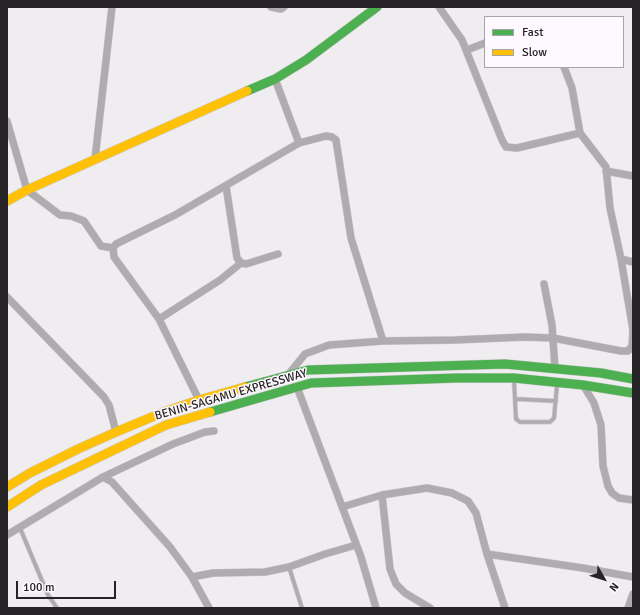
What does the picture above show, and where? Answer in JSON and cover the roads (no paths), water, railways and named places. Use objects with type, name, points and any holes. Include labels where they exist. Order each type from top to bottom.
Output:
[{"type":"main road","points":[[7,201],[27,190],[95,159],[275,79],[306,60],[377,7]]},
{"type":"main road","name":"BENIN-SAGAMU EXPRESSWAY","points":[[7,487],[37,470],[116,432],[164,412],[199,400],[308,370],[505,364],[601,373],[633,379]]},
{"type":"main road","name":"BENIN-SAGAMU EXPRESSWAY","points":[[7,507],[42,485],[166,425],[311,383],[456,378],[514,378],[583,385],[633,393]]},
{"type":"street","points":[[271,7],[281,9],[284,7]]},
{"type":"street","points":[[438,7],[462,40],[467,50],[506,147],[517,148],[580,134]]},
{"type":"street","points":[[95,159],[112,8]]},
{"type":"street","points":[[467,50],[484,43]]},
{"type":"street","points":[[288,375],[305,354],[323,347],[329,345],[383,341],[524,337],[553,338],[628,351],[632,346],[633,330],[621,259],[610,208],[606,167],[580,134],[572,88],[564,68]]},
{"type":"street","points":[[275,79],[299,143]]},
{"type":"street","points":[[7,121],[27,190],[60,215],[71,216],[84,221],[101,246],[113,248]]},
{"type":"street","points":[[199,400],[159,319],[114,257],[113,248],[116,244],[175,215],[299,143],[326,136],[332,137],[336,140],[351,238],[383,341]]},
{"type":"street","points":[[606,171],[633,176]]},
{"type":"street","points":[[226,186],[237,258],[241,263],[246,264],[278,254]]},
{"type":"street","points":[[621,259],[633,262]]},
{"type":"street","points":[[159,319],[220,280],[241,263]]},
{"type":"street","points":[[544,284],[552,324],[555,368]]},
{"type":"street","points":[[7,297],[104,397],[109,404],[116,432]]},
{"type":"street","points":[[583,385],[594,403],[601,425],[603,466],[608,486],[612,493],[619,498],[633,500]]},
{"type":"street","points":[[297,387],[356,544],[376,608]]},
{"type":"street","points":[[7,535],[103,477],[173,444],[205,432],[214,431]]},
{"type":"street","points":[[103,477],[112,482],[170,547],[192,577],[209,608]]},
{"type":"street","points":[[342,506],[382,494],[427,488],[452,493],[468,501],[476,513],[487,554],[505,608]]},
{"type":"street","points":[[382,494],[390,569],[396,584],[405,593],[430,608]]},
{"type":"street","points":[[192,577],[213,573],[265,572],[289,567],[356,544]]},
{"type":"street","points":[[487,554],[633,576]]},
{"type":"street","points":[[628,608],[633,594]]},
{"type":"lane","points":[[514,378],[516,419],[520,422],[550,422],[554,418],[558,382]]},
{"type":"lane","points":[[516,399],[556,402]]},
{"type":"lane","points":[[19,527],[48,595],[57,608]]},
{"type":"lane","points":[[289,567],[302,608]]}]
